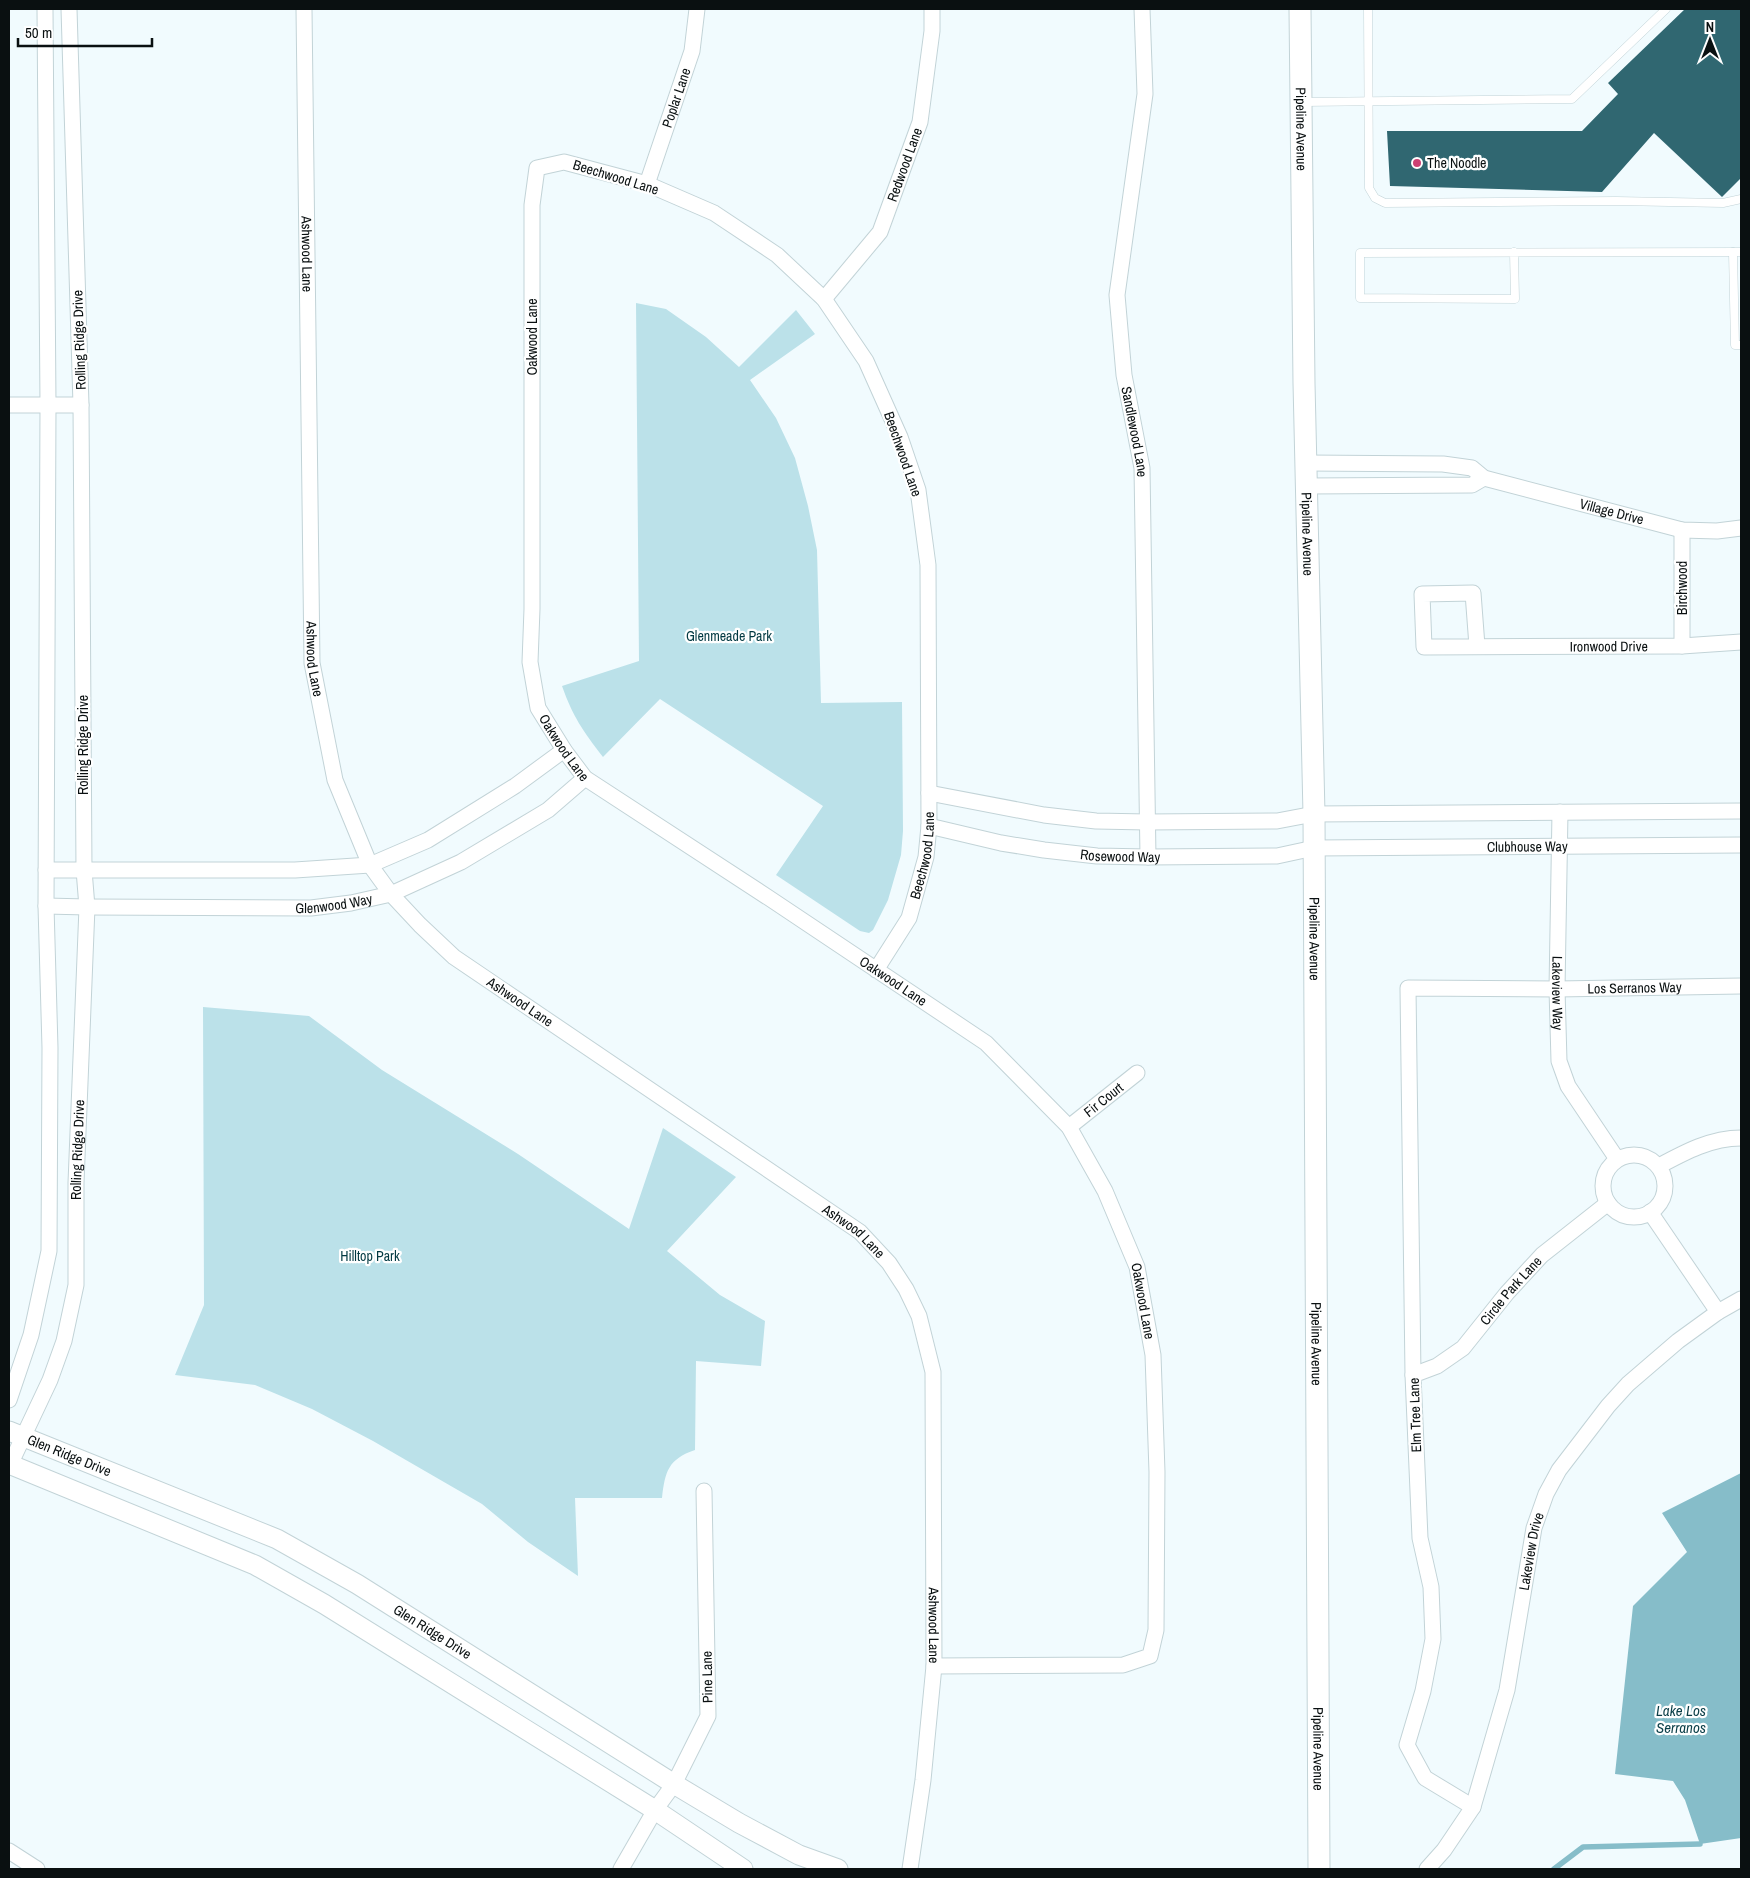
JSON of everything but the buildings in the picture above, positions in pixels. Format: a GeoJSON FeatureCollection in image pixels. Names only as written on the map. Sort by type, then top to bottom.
{"type":"FeatureCollection","features":[{"type":"Feature","properties":{"kind":"main road","name":"Pipeline Avenue"},"geometry":{"type":"LineString","coordinates":[[1300,9],[1306,463],[1314,814],[1319,1869]]}},
{"type":"Feature","properties":{"kind":"street","name":"Rolling Ridge Drive"},"geometry":{"type":"LineString","coordinates":[[9,1400],[30,1335],[49,1251],[50,1048],[46,906],[48,405],[45,9]]}},
{"type":"Feature","properties":{"kind":"street","name":"Rolling Ridge Drive"},"geometry":{"type":"LineString","coordinates":[[9,1465],[16,1433],[50,1380],[64,1341],[76,1285],[76,1183],[87,907],[84,870],[81,405],[69,9]]}},
{"type":"Feature","properties":{"kind":"street","name":"Ashwood Lane"},"geometry":{"type":"LineString","coordinates":[[304,9],[312,663],[336,780],[370,865],[391,894],[454,957],[860,1232],[889,1263],[906,1289],[919,1316],[933,1372],[934,1666],[923,1780],[910,1869]]}},
{"type":"Feature","properties":{"kind":"street","name":"Poplar Lane"},"geometry":{"type":"LineString","coordinates":[[647,184],[692,51],[697,9]]}},
{"type":"Feature","properties":{"kind":"street","name":"Redwood Lane"},"geometry":{"type":"LineString","coordinates":[[824,299],[880,232],[920,122],[932,30],[932,9]]}},
{"type":"Feature","properties":{"kind":"street","name":"Sandlewood Lane"},"geometry":{"type":"LineString","coordinates":[[1142,9],[1145,94],[1117,295],[1124,376],[1142,468],[1148,857]]}},
{"type":"Feature","properties":{"kind":"street","name":"Beechwood Lane"},"geometry":{"type":"LineString","coordinates":[[537,168],[564,162],[647,184],[714,213],[777,255],[824,299],[866,361],[900,437],[918,490],[928,565],[929,826],[926,857],[909,918],[876,970]]}},
{"type":"Feature","properties":{"kind":"street","name":"Oakwood Lane"},"geometry":{"type":"LineString","coordinates":[[537,168],[532,205],[532,609],[530,662],[538,708],[564,750],[586,778],[986,1042],[1069,1127],[1105,1191],[1137,1267],[1153,1355],[1157,1472],[1156,1630],[1150,1656],[1123,1665],[934,1666]]}},
{"type":"Feature","properties":{"kind":"street"},"geometry":{"type":"LineString","coordinates":[[9,405],[81,405]]}},
{"type":"Feature","properties":{"kind":"street","name":"Village Drive"},"geometry":{"type":"LineString","coordinates":[[1306,463],[1443,464],[1472,468],[1484,478],[1682,530],[1717,531],[1741,528]]}},
{"type":"Feature","properties":{"kind":"street"},"geometry":{"type":"LineString","coordinates":[[1380,463],[1381,485]]}},
{"type":"Feature","properties":{"kind":"street"},"geometry":{"type":"LineString","coordinates":[[1307,486],[1472,485],[1484,478]]}},
{"type":"Feature","properties":{"kind":"street","name":"Birchwood"},"geometry":{"type":"LineString","coordinates":[[1682,530],[1682,646]]}},
{"type":"Feature","properties":{"kind":"street","name":"Ironwood Drive"},"geometry":{"type":"LineString","coordinates":[[1477,646],[1473,593],[1422,594],[1424,647],[1682,646],[1741,642]]}},
{"type":"Feature","properties":{"kind":"street"},"geometry":{"type":"LineString","coordinates":[[46,870],[295,870],[370,865],[428,840],[515,786],[564,750]]}},
{"type":"Feature","properties":{"kind":"street","name":"Glenwood Way"},"geometry":{"type":"LineString","coordinates":[[46,906],[311,908],[351,903],[391,894],[462,862],[548,810],[586,778]]}},
{"type":"Feature","properties":{"kind":"street"},"geometry":{"type":"LineString","coordinates":[[929,793],[1044,815],[1096,821],[1277,821],[1314,814],[1741,811]]}},
{"type":"Feature","properties":{"kind":"street","name":"Lakeview Way"},"geometry":{"type":"LineString","coordinates":[[1560,812],[1556,989],[1559,1061],[1568,1086],[1618,1159]]}},
{"type":"Feature","properties":{"kind":"street","name":"Rosewood Way"},"geometry":{"type":"LineString","coordinates":[[929,826],[1044,850],[1097,856],[1277,856],[1314,848]]}},
{"type":"Feature","properties":{"kind":"street","name":"Clubhouse Way"},"geometry":{"type":"LineString","coordinates":[[1314,848],[1741,845]]}},
{"type":"Feature","properties":{"kind":"street","name":"Los Serranos Way"},"geometry":{"type":"LineString","coordinates":[[1408,988],[1556,989],[1741,986]]}},
{"type":"Feature","properties":{"kind":"street","name":"Elm Tree Lane"},"geometry":{"type":"LineString","coordinates":[[1408,988],[1414,1375],[1420,1538],[1431,1587],[1433,1639],[1423,1691],[1406,1745],[1425,1778],[1473,1807]]}},
{"type":"Feature","properties":{"kind":"street","name":"Fir Court"},"geometry":{"type":"LineString","coordinates":[[1069,1127],[1137,1073]]}},
{"type":"Feature","properties":{"kind":"street"},"geometry":{"type":"LineString","coordinates":[[1659,1166],[1702,1144],[1728,1138],[1741,1138]]}},
{"type":"Feature","properties":{"kind":"street"},"geometry":{"type":"LineString","coordinates":[[1635,1154],[1652,1160],[1659,1166],[1666,1182],[1665,1191],[1658,1207],[1643,1216],[1627,1216],[1613,1209],[1608,1203],[1603,1187],[1604,1179],[1606,1171],[1618,1159],[1635,1154]]}},
{"type":"Feature","properties":{"kind":"street","name":"Circle Park Lane"},"geometry":{"type":"LineString","coordinates":[[1414,1375],[1436,1366],[1463,1348],[1507,1293],[1542,1255],[1608,1203]]}},
{"type":"Feature","properties":{"kind":"street"},"geometry":{"type":"LineString","coordinates":[[1650,1212],[1718,1312]]}},
{"type":"Feature","properties":{"kind":"street","name":"Lakeview Drive"},"geometry":{"type":"LineString","coordinates":[[1427,1869],[1444,1850],[1473,1807],[1506,1690],[1534,1528],[1546,1494],[1559,1470],[1608,1406],[1628,1384],[1678,1341],[1718,1312],[1741,1299]]}},
{"type":"Feature","properties":{"kind":"street","name":"Glen Ridge Drive"},"geometry":{"type":"LineString","coordinates":[[16,1433],[277,1539],[357,1584],[739,1823],[799,1856],[838,1869]]}},
{"type":"Feature","properties":{"kind":"street"},"geometry":{"type":"LineString","coordinates":[[9,1465],[255,1566],[324,1604],[655,1810],[743,1869]]}},
{"type":"Feature","properties":{"kind":"street","name":"Pine Lane"},"geometry":{"type":"LineString","coordinates":[[621,1869],[655,1810],[674,1784],[708,1716],[704,1491]]}},
{"type":"Feature","properties":{"kind":"street"},"geometry":{"type":"LineString","coordinates":[[9,1851],[37,1869]]}},
{"type":"Feature","properties":{"kind":"lane"},"geometry":{"type":"LineString","coordinates":[[1368,9],[1369,188],[1375,198],[1385,203],[1606,201],[1723,203],[1741,199]]}},
{"type":"Feature","properties":{"kind":"lane"},"geometry":{"type":"LineString","coordinates":[[1301,102],[1572,99],[1666,9]]}},
{"type":"Feature","properties":{"kind":"lane"},"geometry":{"type":"LineString","coordinates":[[1514,252],[1515,299],[1360,298],[1360,253],[1514,252],[1737,252],[1735,345],[1741,345]]}},
{"type":"Feature","properties":{"kind":"green space","name":"Glenmeade Park"},"geometry":{"type":"Polygon","coordinates":[[[636,303],[666,309],[706,337],[739,367],[796,310],[815,334],[750,380],[776,418],[795,458],[808,506],[817,550],[821,703],[902,702],[903,831],[901,855],[888,900],[873,930],[869,933],[860,931],[776,875],[823,806],[660,699],[603,757],[579,723],[562,686],[639,661],[636,303]]]}},
{"type":"Feature","properties":{"kind":"green space","name":"Hilltop Park"},"geometry":{"type":"Polygon","coordinates":[[[203,1007],[309,1016],[382,1070],[518,1154],[629,1229],[663,1128],[736,1177],[667,1251],[720,1295],[765,1321],[761,1366],[696,1361],[695,1450],[673,1462],[667,1474],[662,1498],[575,1498],[578,1576],[528,1542],[482,1504],[373,1441],[312,1409],[255,1385],[175,1375],[204,1305],[203,1007]]]}},
{"type":"Feature","properties":{"kind":"water","name":"Lake Los Serranos"},"geometry":{"type":"Polygon","coordinates":[[[1741,1473],[1741,1838],[1700,1844],[1685,1800],[1673,1781],[1615,1774],[1633,1606],[1687,1552],[1662,1513],[1741,1473]]]}},
{"type":"Feature","properties":{"kind":"waterway"},"geometry":{"type":"LineString","coordinates":[[1554,1869],[1583,1847],[1700,1844]]}},
{"type":"Feature","properties":{"kind":"place","name":"The Noodle"},"geometry":{"type":"Point","coordinates":[1417,163]}}]}
